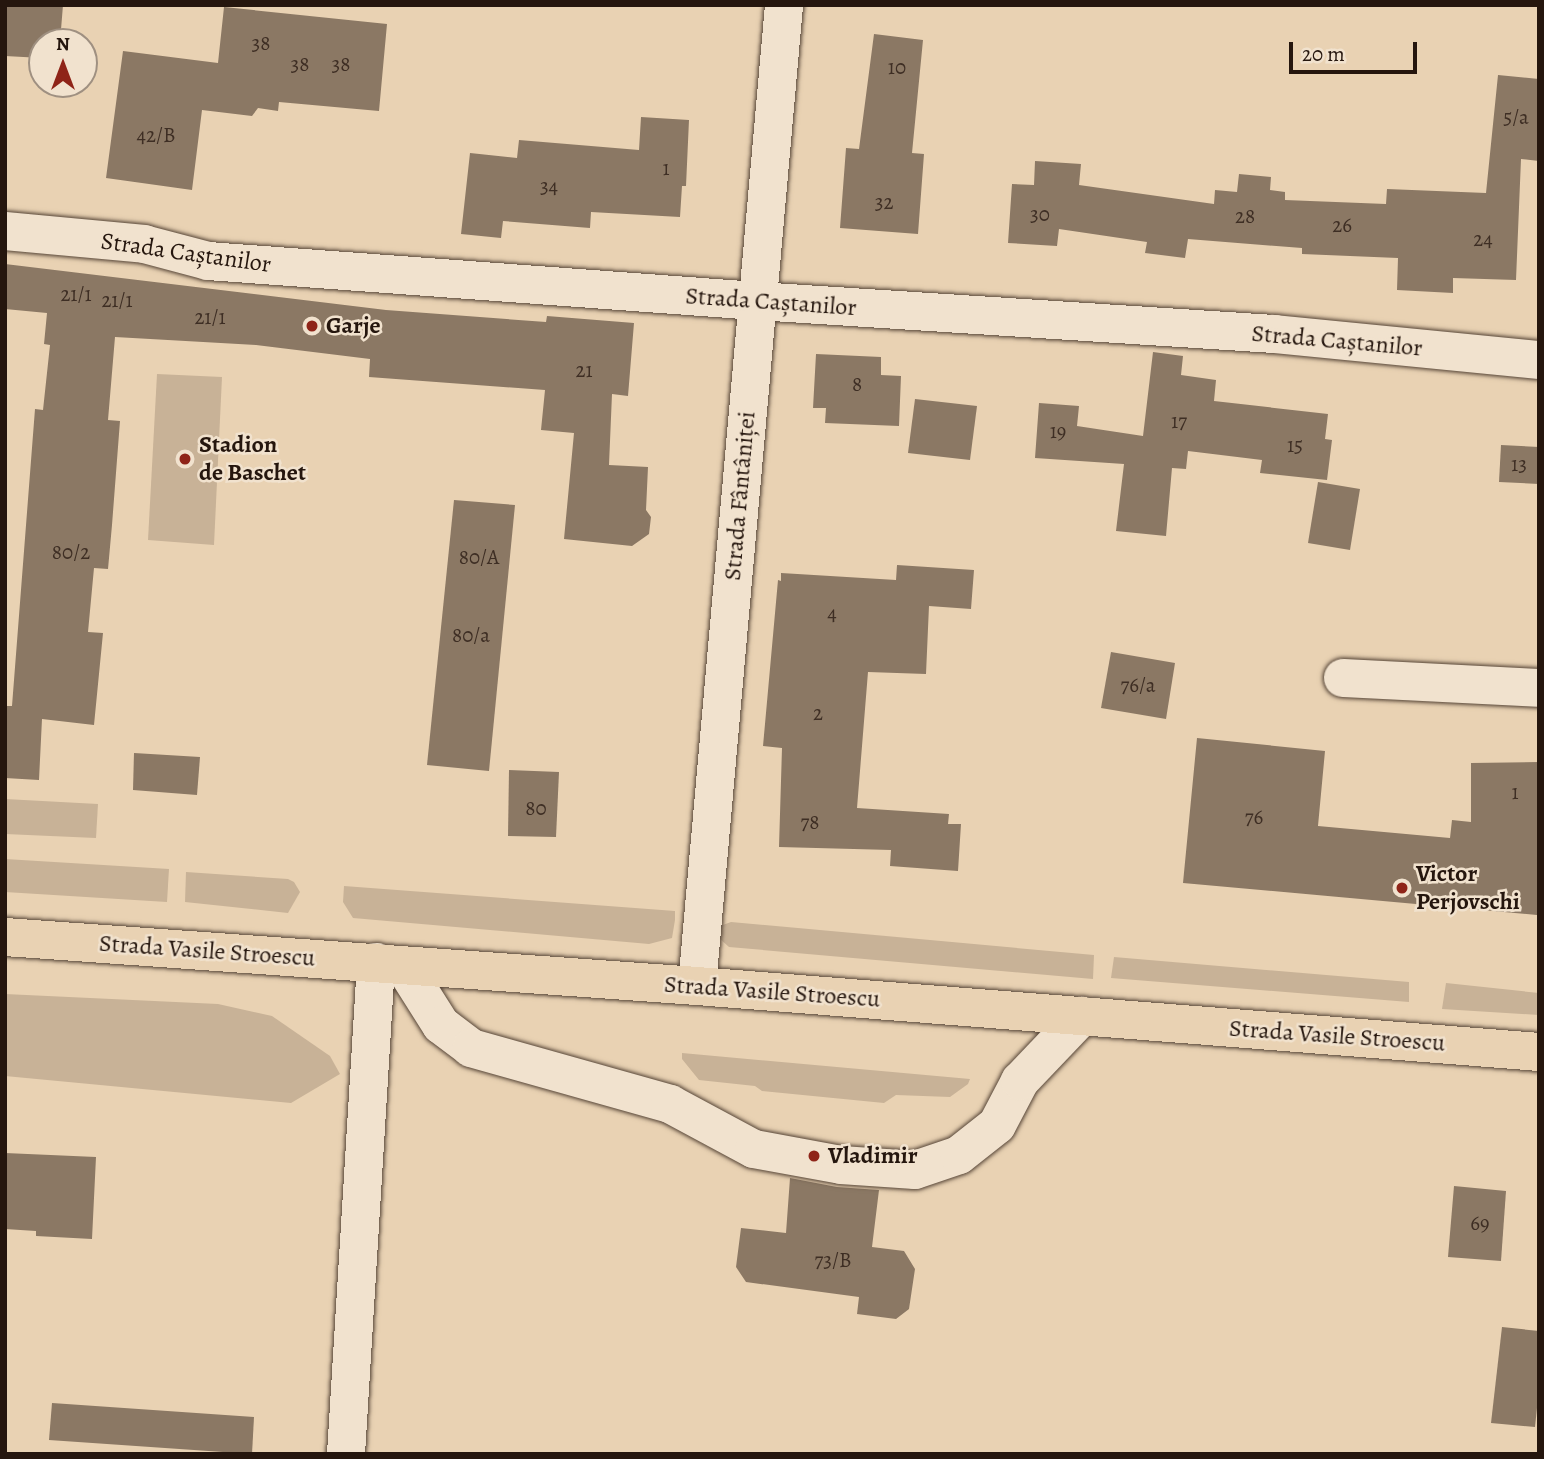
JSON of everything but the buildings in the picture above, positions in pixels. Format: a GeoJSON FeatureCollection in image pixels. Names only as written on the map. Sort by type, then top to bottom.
{"type":"FeatureCollection","features":[{"type":"Feature","properties":{"kind":"main road","name":"Strada Vasile Stroescu"},"geometry":{"type":"LineString","coordinates":[[5,937],[697,986],[1539,1052]]}},
{"type":"Feature","properties":{"kind":"street","name":"Strada Fântâniței"},"geometry":{"type":"LineString","coordinates":[[697,986],[784,5]]}},
{"type":"Feature","properties":{"kind":"street","name":"Strada Caștanilor"},"geometry":{"type":"LineString","coordinates":[[5,231],[144,244],[208,261],[757,301],[1274,334],[1539,360]]}},
{"type":"Feature","properties":{"kind":"street"},"geometry":{"type":"LineString","coordinates":[[1343,678],[1539,688]]}},
{"type":"Feature","properties":{"kind":"street"},"geometry":{"type":"LineString","coordinates":[[389,964],[441,1025],[471,1048],[670,1104],[754,1149],[841,1165],[915,1170],[959,1155],[997,1125],[1020,1081],[1082,1016]]}},
{"type":"Feature","properties":{"kind":"street"},"geometry":{"type":"LineString","coordinates":[[346,1454],[389,964]]}},
{"type":"Feature","properties":{"kind":"shaded area","name":"Stadion de Baschet"},"geometry":{"type":"Polygon","coordinates":[[[157,374],[222,377],[214,545],[148,540],[157,374]]]}},
{"type":"Feature","properties":{"kind":"shaded area"},"geometry":{"type":"Polygon","coordinates":[[[5,799],[98,804],[96,838],[5,834],[5,799]]]}},
{"type":"Feature","properties":{"kind":"shaded area"},"geometry":{"type":"Polygon","coordinates":[[[5,859],[169,869],[167,902],[5,892],[5,859]]]}},
{"type":"Feature","properties":{"kind":"shaded area"},"geometry":{"type":"Polygon","coordinates":[[[186,872],[288,879],[294,882],[300,892],[288,913],[185,902],[186,872]]]}},
{"type":"Feature","properties":{"kind":"shaded area"},"geometry":{"type":"Polygon","coordinates":[[[344,886],[675,911],[675,920],[672,938],[649,944],[353,918],[343,902],[344,886]]]}},
{"type":"Feature","properties":{"kind":"shaded area"},"geometry":{"type":"Polygon","coordinates":[[[731,922],[1094,955],[1093,979],[729,947],[720,939],[720,926],[731,922]]]}},
{"type":"Feature","properties":{"kind":"shaded area"},"geometry":{"type":"Polygon","coordinates":[[[1114,957],[1409,982],[1409,1002],[1111,978],[1114,957]]]}},
{"type":"Feature","properties":{"kind":"shaded area"},"geometry":{"type":"Polygon","coordinates":[[[1446,983],[1539,993],[1539,1015],[1442,1009],[1446,983]]]}},
{"type":"Feature","properties":{"kind":"shaded area"},"geometry":{"type":"Polygon","coordinates":[[[5,994],[218,1004],[272,1016],[330,1056],[340,1074],[291,1103],[5,1076],[5,994]]]}},
{"type":"Feature","properties":{"kind":"shaded area"},"geometry":{"type":"Polygon","coordinates":[[[682,1053],[970,1079],[968,1084],[950,1097],[896,1095],[884,1103],[762,1091],[755,1086],[699,1080],[682,1059],[682,1053]]]}},
{"type":"Feature","properties":{"kind":"place","name":"Garje"},"geometry":{"type":"Point","coordinates":[312,326]}},
{"type":"Feature","properties":{"kind":"place","name":"Stadion de Baschet"},"geometry":{"type":"Point","coordinates":[185,459]}},
{"type":"Feature","properties":{"kind":"place","name":"Victor Perjovschi"},"geometry":{"type":"Point","coordinates":[1402,888]}},
{"type":"Feature","properties":{"kind":"place","name":"Vladimir"},"geometry":{"type":"Point","coordinates":[814,1156]}}]}
